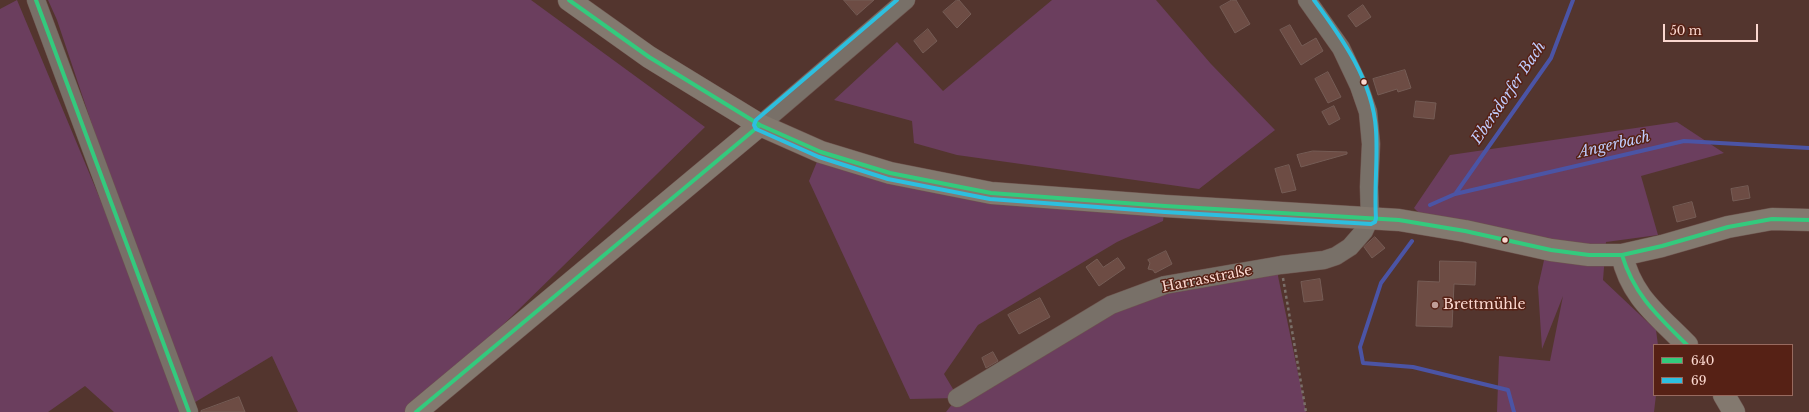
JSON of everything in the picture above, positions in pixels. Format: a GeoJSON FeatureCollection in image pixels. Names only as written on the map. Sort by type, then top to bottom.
{"type":"FeatureCollection","features":[{"type":"Feature","properties":{"kind":"main road"},"geometry":{"type":"LineString","coordinates":[[570,0],[649,57],[760,125],[821,152],[882,171],[991,193],[1165,206],[1399,220],[1589,255],[1622,255],[1728,227],[1772,219],[1809,220]]}},
{"type":"Feature","properties":{"kind":"main road"},"geometry":{"type":"LineString","coordinates":[[416,412],[760,125]]}},
{"type":"Feature","properties":{"kind":"main road"},"geometry":{"type":"LineString","coordinates":[[1622,255],[1632,285],[1654,313],[1686,344]]}},
{"type":"Feature","properties":{"kind":"main road"},"geometry":{"type":"LineString","coordinates":[[1725,396],[1734,412]]}},
{"type":"Feature","properties":{"kind":"street"},"geometry":{"type":"LineString","coordinates":[[36,0],[189,412]]}},
{"type":"Feature","properties":{"kind":"street"},"geometry":{"type":"LineString","coordinates":[[760,125],[906,0]]}},
{"type":"Feature","properties":{"kind":"street"},"geometry":{"type":"LineString","coordinates":[[1307,0],[1341,48],[1359,86],[1368,112],[1371,144],[1368,187],[1370,218]]}},
{"type":"Feature","properties":{"kind":"street","name":"Harrasstraße"},"geometry":{"type":"LineString","coordinates":[[957,398],[1111,306],[1165,285],[1281,265],[1324,260],[1336,256],[1350,247],[1364,231],[1370,218]]}},
{"type":"Feature","properties":{"kind":"path"},"geometry":{"type":"LineString","coordinates":[[1281,265],[1306,412]]}},
{"type":"Feature","properties":{"kind":"shaded area"},"geometry":{"type":"Polygon","coordinates":[[[17,0],[184,400],[57,20],[48,0],[531,0],[705,127],[414,412],[298,412],[272,356],[187,407],[189,412],[114,412],[85,386],[48,412],[0,412],[0,9],[17,0]]]}},
{"type":"Feature","properties":{"kind":"shaded area"},"geometry":{"type":"Polygon","coordinates":[[[1052,0],[1156,0],[1211,64],[1275,130],[1199,189],[957,155],[914,143],[912,121],[834,100],[897,42],[943,91],[1052,0]]]}},
{"type":"Feature","properties":{"kind":"shaded area"},"geometry":{"type":"Polygon","coordinates":[[[1677,122],[1724,153],[1641,176],[1658,235],[1606,242],[1603,280],[1656,330],[1658,344],[1653,344],[1653,396],[1656,396],[1654,412],[1497,412],[1499,356],[1550,361],[1563,296],[1542,349],[1538,287],[1549,238],[1425,219],[1414,208],[1450,155],[1677,122]]]}},
{"type":"Feature","properties":{"kind":"shaded area"},"geometry":{"type":"Polygon","coordinates":[[[821,152],[890,173],[1165,206],[1163,221],[1117,242],[978,325],[944,374],[956,394],[1111,305],[1281,265],[1278,276],[1306,412],[946,412],[957,398],[910,399],[809,181],[821,152]]]}},
{"type":"Feature","properties":{"kind":"building"},"geometry":{"type":"Polygon","coordinates":[[[844,0],[874,0],[857,15],[844,0]]]}},
{"type":"Feature","properties":{"kind":"building"},"geometry":{"type":"Polygon","coordinates":[[[959,0],[971,14],[957,28],[943,12],[959,0]]]}},
{"type":"Feature","properties":{"kind":"building"},"geometry":{"type":"Polygon","coordinates":[[[1232,0],[1236,0],[1250,24],[1235,33],[1220,7],[1232,0]]]}},
{"type":"Feature","properties":{"kind":"building"},"geometry":{"type":"Polygon","coordinates":[[[1363,5],[1371,17],[1356,27],[1348,16],[1363,5]]]}},
{"type":"Feature","properties":{"kind":"building"},"geometry":{"type":"Polygon","coordinates":[[[1290,25],[1302,46],[1316,38],[1323,51],[1301,65],[1280,30],[1290,25]]]}},
{"type":"Feature","properties":{"kind":"building"},"geometry":{"type":"Polygon","coordinates":[[[928,29],[937,41],[923,53],[914,41],[928,29]]]}},
{"type":"Feature","properties":{"kind":"building"},"geometry":{"type":"Polygon","coordinates":[[[1405,70],[1411,88],[1398,92],[1397,89],[1378,95],[1373,79],[1405,70]]]}},
{"type":"Feature","properties":{"kind":"building"},"geometry":{"type":"Polygon","coordinates":[[[1328,72],[1341,97],[1328,103],[1315,79],[1328,72]]]}},
{"type":"Feature","properties":{"kind":"building"},"geometry":{"type":"Polygon","coordinates":[[[1416,101],[1436,103],[1434,119],[1414,117],[1416,101]]]}},
{"type":"Feature","properties":{"kind":"building"},"geometry":{"type":"Polygon","coordinates":[[[1334,106],[1340,119],[1329,125],[1322,112],[1334,106]]]}},
{"type":"Feature","properties":{"kind":"building"},"geometry":{"type":"Polygon","coordinates":[[[1313,151],[1347,152],[1347,154],[1301,167],[1297,155],[1313,151]]]}},
{"type":"Feature","properties":{"kind":"building"},"geometry":{"type":"Polygon","coordinates":[[[1289,165],[1296,190],[1282,193],[1275,169],[1289,165]]]}},
{"type":"Feature","properties":{"kind":"building"},"geometry":{"type":"Polygon","coordinates":[[[1748,186],[1750,198],[1733,201],[1731,189],[1748,186]]]}},
{"type":"Feature","properties":{"kind":"building"},"geometry":{"type":"Polygon","coordinates":[[[1692,202],[1696,217],[1677,222],[1673,207],[1692,202]]]}},
{"type":"Feature","properties":{"kind":"building"},"geometry":{"type":"Polygon","coordinates":[[[1375,237],[1385,248],[1372,258],[1364,247],[1375,237]]]}},
{"type":"Feature","properties":{"kind":"building"},"geometry":{"type":"Polygon","coordinates":[[[1166,251],[1172,264],[1155,273],[1153,270],[1148,269],[1150,263],[1148,260],[1166,251]]]}},
{"type":"Feature","properties":{"kind":"building"},"geometry":{"type":"Polygon","coordinates":[[[1118,258],[1125,268],[1099,286],[1086,267],[1097,259],[1103,267],[1118,258]]]}},
{"type":"Feature","properties":{"kind":"building","name":"Brettmühle"},"geometry":{"type":"Polygon","coordinates":[[[1440,261],[1476,262],[1475,285],[1454,284],[1452,327],[1416,326],[1418,281],[1439,282],[1440,261]]]}},
{"type":"Feature","properties":{"kind":"building"},"geometry":{"type":"Polygon","coordinates":[[[1320,279],[1323,300],[1304,302],[1301,282],[1320,279]]]}},
{"type":"Feature","properties":{"kind":"building"},"geometry":{"type":"Polygon","coordinates":[[[1040,298],[1050,317],[1019,334],[1008,315],[1040,298]]]}},
{"type":"Feature","properties":{"kind":"building"},"geometry":{"type":"Polygon","coordinates":[[[993,352],[998,361],[986,368],[982,358],[993,352]]]}},
{"type":"Feature","properties":{"kind":"building"},"geometry":{"type":"Polygon","coordinates":[[[239,397],[245,412],[201,412],[201,411],[239,397]]]}},
{"type":"Feature","properties":{"kind":"waterway","name":"Ebersdorfer Bach"},"geometry":{"type":"LineString","coordinates":[[1456,193],[1551,58],[1573,0]]}},
{"type":"Feature","properties":{"kind":"waterway","name":"Angerbach"},"geometry":{"type":"LineString","coordinates":[[1430,205],[1455,194],[1684,141],[1809,148]]}},
{"type":"Feature","properties":{"kind":"waterway","name":"Angerbach"},"geometry":{"type":"LineString","coordinates":[[1412,241],[1381,283],[1360,347],[1363,363],[1413,367],[1508,390],[1514,412]]}},
{"type":"Feature","properties":{"kind":"transit line","name":"640"},"geometry":{"type":"LineString","coordinates":[[36,0],[189,412]]}},
{"type":"Feature","properties":{"kind":"transit line","name":"640"},"geometry":{"type":"LineString","coordinates":[[569,0],[649,57],[760,125],[821,152],[890,173],[991,193],[1165,206],[1399,220],[1465,231],[1551,250],[1589,255],[1622,255],[1662,246],[1728,227],[1772,219],[1809,220]]}},
{"type":"Feature","properties":{"kind":"transit line","name":"69"},"geometry":{"type":"LineString","coordinates":[[897,0],[756,120],[754,125],[756,129],[819,157],[888,179],[990,199],[1165,212],[1371,224],[1375,222],[1376,218],[1376,130],[1374,112],[1369,94],[1354,61],[1335,29],[1314,0]]}},
{"type":"Feature","properties":{"kind":"transit line","name":"640"},"geometry":{"type":"LineString","coordinates":[[416,412],[760,125]]}},
{"type":"Feature","properties":{"kind":"transit line","name":"640"},"geometry":{"type":"LineString","coordinates":[[1622,255],[1633,282],[1640,293],[1657,314],[1686,344]]}},
{"type":"Feature","properties":{"kind":"place","name":"Brettmühle"},"geometry":{"type":"Point","coordinates":[1435,305]}}]}
